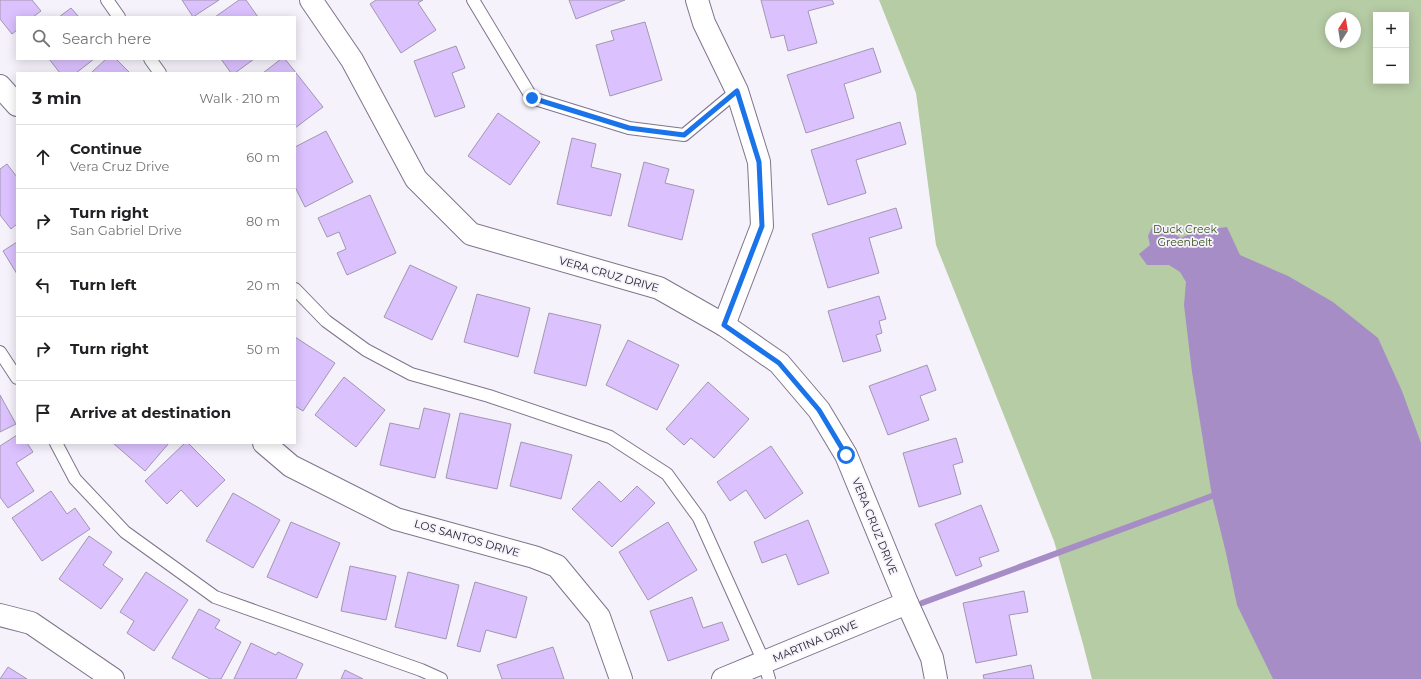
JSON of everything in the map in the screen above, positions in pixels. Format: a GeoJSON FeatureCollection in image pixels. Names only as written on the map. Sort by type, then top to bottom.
{"type":"FeatureCollection","features":[{"type":"Feature","properties":{"kind":"street","name":"VERA CRUZ DRIVE"},"geometry":{"type":"LineString","coordinates":[[311,0],[352,60],[416,179],[471,234],[659,288],[724,325],[779,363],[819,410],[846,455],[907,603],[932,658],[936,679]]}},
{"type":"Feature","properties":{"kind":"street"},"geometry":{"type":"LineString","coordinates":[[697,0],[704,23],[737,91],[759,162],[762,226],[724,325]]}},
{"type":"Feature","properties":{"kind":"street"},"geometry":{"type":"LineString","coordinates":[[0,86],[16,104]]}},
{"type":"Feature","properties":{"kind":"street","name":"LOS SANTOS DRIVE"},"geometry":{"type":"LineString","coordinates":[[265,444],[291,466],[396,519],[534,557],[557,566],[599,617],[621,679]]}},
{"type":"Feature","properties":{"kind":"street","name":"MARTINA DRIVE"},"geometry":{"type":"LineString","coordinates":[[723,679],[766,671],[907,603]]}},
{"type":"Feature","properties":{"kind":"street"},"geometry":{"type":"LineString","coordinates":[[0,615],[31,623],[113,679]]}},
{"type":"Feature","properties":{"kind":"lane"},"geometry":{"type":"LineString","coordinates":[[107,0],[118,16]]}},
{"type":"Feature","properties":{"kind":"lane"},"geometry":{"type":"LineString","coordinates":[[473,0],[532,98],[629,128],[684,135],[737,91]]}},
{"type":"Feature","properties":{"kind":"lane"},"geometry":{"type":"LineString","coordinates":[[151,60],[159,72]]}},
{"type":"Feature","properties":{"kind":"lane"},"geometry":{"type":"LineString","coordinates":[[296,290],[326,321],[354,342],[411,374],[489,396],[610,437],[667,474],[699,518],[766,671]]}},
{"type":"Feature","properties":{"kind":"lane"},"geometry":{"type":"LineString","coordinates":[[0,352],[16,376]]}},
{"type":"Feature","properties":{"kind":"lane"},"geometry":{"type":"LineString","coordinates":[[57,444],[76,479],[125,532],[215,598],[421,670],[441,679]]}},
{"type":"Feature","properties":{"kind":"green space","name":"Duck Creek Greenbelt"},"geometry":{"type":"Polygon","coordinates":[[[879,0],[1421,0],[1421,679],[1092,679],[1054,541],[936,245],[916,93],[879,0]]]}},
{"type":"Feature","properties":{"kind":"shaded area"},"geometry":{"type":"Polygon","coordinates":[[[1152,227],[1166,229],[1181,238],[1196,231],[1227,227],[1240,255],[1288,276],[1333,302],[1378,338],[1402,391],[1421,443],[1421,679],[1273,679],[1237,605],[1212,496],[1192,372],[1184,305],[1186,282],[1180,272],[1169,265],[1147,265],[1139,254],[1150,245],[1148,236],[1152,227]]]}},
{"type":"Feature","properties":{"kind":"building"},"geometry":{"type":"Polygon","coordinates":[[[0,0],[32,0],[41,11],[34,16],[16,16],[16,31],[12,34],[0,19],[0,0]]]}},
{"type":"Feature","properties":{"kind":"building"},"geometry":{"type":"Polygon","coordinates":[[[182,0],[219,0],[195,16],[192,16],[182,0]]]}},
{"type":"Feature","properties":{"kind":"building"},"geometry":{"type":"Polygon","coordinates":[[[239,0],[246,0],[257,16],[216,16],[239,0]]]}},
{"type":"Feature","properties":{"kind":"building"},"geometry":{"type":"Polygon","coordinates":[[[376,0],[423,0],[418,3],[436,30],[401,53],[370,4],[376,0]]]}},
{"type":"Feature","properties":{"kind":"building"},"geometry":{"type":"Polygon","coordinates":[[[569,0],[625,0],[576,19],[569,0]]]}},
{"type":"Feature","properties":{"kind":"building"},"geometry":{"type":"Polygon","coordinates":[[[761,0],[832,0],[834,4],[808,11],[817,43],[788,51],[784,35],[771,38],[761,0]]]}},
{"type":"Feature","properties":{"kind":"building"},"geometry":{"type":"Polygon","coordinates":[[[71,8],[78,16],[60,16],[71,8]]]}},
{"type":"Feature","properties":{"kind":"building"},"geometry":{"type":"Polygon","coordinates":[[[645,22],[662,80],[610,96],[596,45],[614,40],[611,31],[645,22]]]}},
{"type":"Feature","properties":{"kind":"building"},"geometry":{"type":"Polygon","coordinates":[[[456,46],[465,68],[452,73],[465,107],[435,117],[414,61],[456,46]]]}},
{"type":"Feature","properties":{"kind":"building"},"geometry":{"type":"Polygon","coordinates":[[[873,48],[881,72],[844,84],[854,118],[806,133],[787,75],[873,48]]]}},
{"type":"Feature","properties":{"kind":"building"},"geometry":{"type":"Polygon","coordinates":[[[50,60],[93,60],[77,72],[59,72],[50,60]]]}},
{"type":"Feature","properties":{"kind":"building"},"geometry":{"type":"Polygon","coordinates":[[[105,60],[117,60],[129,72],[92,72],[105,60]]]}},
{"type":"Feature","properties":{"kind":"building"},"geometry":{"type":"Polygon","coordinates":[[[222,60],[253,60],[236,72],[230,72],[222,60]]]}},
{"type":"Feature","properties":{"kind":"building"},"geometry":{"type":"Polygon","coordinates":[[[280,60],[286,60],[295,72],[264,72],[280,60]]]}},
{"type":"Feature","properties":{"kind":"building"},"geometry":{"type":"Polygon","coordinates":[[[296,73],[323,107],[296,127],[296,73]]]}},
{"type":"Feature","properties":{"kind":"building"},"geometry":{"type":"Polygon","coordinates":[[[498,113],[540,142],[510,185],[468,156],[498,113]]]}},
{"type":"Feature","properties":{"kind":"building"},"geometry":{"type":"Polygon","coordinates":[[[900,122],[906,144],[856,160],[866,193],[828,205],[811,150],[900,122]]]}},
{"type":"Feature","properties":{"kind":"building"},"geometry":{"type":"Polygon","coordinates":[[[326,131],[353,182],[305,207],[296,189],[296,146],[326,131]]]}},
{"type":"Feature","properties":{"kind":"building"},"geometry":{"type":"Polygon","coordinates":[[[572,138],[596,144],[591,167],[621,174],[611,216],[557,204],[572,138]]]}},
{"type":"Feature","properties":{"kind":"building"},"geometry":{"type":"Polygon","coordinates":[[[644,162],[669,169],[665,183],[694,190],[682,240],[628,226],[644,162]]]}},
{"type":"Feature","properties":{"kind":"building"},"geometry":{"type":"Polygon","coordinates":[[[7,164],[16,176],[16,225],[11,229],[0,215],[0,169],[7,164]]]}},
{"type":"Feature","properties":{"kind":"building"},"geometry":{"type":"Polygon","coordinates":[[[370,195],[396,253],[347,275],[337,253],[346,249],[339,232],[327,237],[318,218],[370,195]]]}},
{"type":"Feature","properties":{"kind":"building"},"geometry":{"type":"Polygon","coordinates":[[[896,208],[902,228],[869,238],[879,273],[828,288],[812,234],[896,208]]]}},
{"type":"Feature","properties":{"kind":"building"},"geometry":{"type":"Polygon","coordinates":[[[16,243],[16,272],[3,251],[16,243]]]}},
{"type":"Feature","properties":{"kind":"building"},"geometry":{"type":"Polygon","coordinates":[[[410,265],[457,287],[432,340],[384,317],[410,265]]]}},
{"type":"Feature","properties":{"kind":"building"},"geometry":{"type":"Polygon","coordinates":[[[477,294],[530,308],[518,357],[464,342],[477,294]]]}},
{"type":"Feature","properties":{"kind":"building"},"geometry":{"type":"Polygon","coordinates":[[[879,296],[886,319],[879,321],[882,333],[876,335],[881,351],[843,362],[828,311],[879,296]]]}},
{"type":"Feature","properties":{"kind":"building"},"geometry":{"type":"Polygon","coordinates":[[[549,313],[601,325],[586,386],[534,373],[549,313]]]}},
{"type":"Feature","properties":{"kind":"building"},"geometry":{"type":"Polygon","coordinates":[[[296,338],[335,363],[303,411],[296,407],[296,338]]]}},
{"type":"Feature","properties":{"kind":"building"},"geometry":{"type":"Polygon","coordinates":[[[628,340],[679,365],[657,410],[606,385],[628,340]]]}},
{"type":"Feature","properties":{"kind":"building"},"geometry":{"type":"Polygon","coordinates":[[[927,365],[936,390],[920,396],[929,420],[888,435],[869,386],[927,365]]]}},
{"type":"Feature","properties":{"kind":"building"},"geometry":{"type":"Polygon","coordinates":[[[344,377],[385,410],[356,447],[315,415],[344,377]]]}},
{"type":"Feature","properties":{"kind":"building"},"geometry":{"type":"Polygon","coordinates":[[[708,382],[749,419],[714,458],[691,438],[684,445],[666,429],[708,382]]]}},
{"type":"Feature","properties":{"kind":"building"},"geometry":{"type":"Polygon","coordinates":[[[0,395],[16,424],[0,432],[0,395]]]}},
{"type":"Feature","properties":{"kind":"building"},"geometry":{"type":"Polygon","coordinates":[[[424,408],[450,414],[435,478],[380,465],[390,423],[419,429],[424,408]]]}},
{"type":"Feature","properties":{"kind":"building"},"geometry":{"type":"Polygon","coordinates":[[[460,413],[511,424],[497,489],[446,478],[460,413]]]}},
{"type":"Feature","properties":{"kind":"building"},"geometry":{"type":"Polygon","coordinates":[[[16,436],[16,444],[28,444],[33,452],[16,463],[34,491],[8,508],[0,497],[0,446],[16,436]]]}},
{"type":"Feature","properties":{"kind":"building"},"geometry":{"type":"Polygon","coordinates":[[[956,438],[963,462],[953,465],[961,494],[919,507],[903,453],[956,438]]]}},
{"type":"Feature","properties":{"kind":"building"},"geometry":{"type":"Polygon","coordinates":[[[521,442],[572,455],[561,499],[510,486],[521,442]]]}},
{"type":"Feature","properties":{"kind":"building"},"geometry":{"type":"Polygon","coordinates":[[[114,444],[168,444],[145,471],[114,444]]]}},
{"type":"Feature","properties":{"kind":"building"},"geometry":{"type":"Polygon","coordinates":[[[184,444],[189,444],[225,480],[197,507],[181,490],[167,504],[145,481],[184,444]]]}},
{"type":"Feature","properties":{"kind":"building"},"geometry":{"type":"Polygon","coordinates":[[[771,446],[803,493],[765,519],[746,490],[730,501],[717,482],[771,446]]]}},
{"type":"Feature","properties":{"kind":"building"},"geometry":{"type":"Polygon","coordinates":[[[599,481],[621,502],[637,486],[655,503],[612,547],[572,509],[599,481]]]}},
{"type":"Feature","properties":{"kind":"building"},"geometry":{"type":"Polygon","coordinates":[[[51,491],[67,514],[75,508],[90,529],[42,561],[12,518],[51,491]]]}},
{"type":"Feature","properties":{"kind":"building"},"geometry":{"type":"Polygon","coordinates":[[[233,493],[280,520],[253,568],[206,541],[233,493]]]}},
{"type":"Feature","properties":{"kind":"building"},"geometry":{"type":"Polygon","coordinates":[[[981,505],[999,551],[979,558],[982,566],[956,576],[935,524],[981,505]]]}},
{"type":"Feature","properties":{"kind":"building"},"geometry":{"type":"Polygon","coordinates":[[[808,520],[829,573],[798,585],[786,554],[762,563],[754,542],[808,520]]]}},
{"type":"Feature","properties":{"kind":"building"},"geometry":{"type":"Polygon","coordinates":[[[291,522],[340,543],[317,598],[267,577],[291,522]]]}},
{"type":"Feature","properties":{"kind":"building"},"geometry":{"type":"Polygon","coordinates":[[[668,522],[697,570],[648,600],[619,552],[668,522]]]}},
{"type":"Feature","properties":{"kind":"building"},"geometry":{"type":"Polygon","coordinates":[[[89,536],[112,552],[103,565],[123,579],[101,609],[59,579],[89,536]]]}},
{"type":"Feature","properties":{"kind":"building"},"geometry":{"type":"Polygon","coordinates":[[[350,566],[396,576],[386,620],[341,611],[350,566]]]}},
{"type":"Feature","properties":{"kind":"building"},"geometry":{"type":"Polygon","coordinates":[[[146,572],[188,600],[154,651],[127,633],[134,621],[120,612],[146,572]]]}},
{"type":"Feature","properties":{"kind":"building"},"geometry":{"type":"Polygon","coordinates":[[[408,572],[459,585],[446,639],[395,627],[408,572]]]}},
{"type":"Feature","properties":{"kind":"building"},"geometry":{"type":"Polygon","coordinates":[[[475,582],[527,597],[516,638],[486,630],[480,652],[457,646],[475,582]]]}},
{"type":"Feature","properties":{"kind":"building"},"geometry":{"type":"Polygon","coordinates":[[[1024,591],[1028,612],[1009,615],[1017,655],[976,663],[963,603],[1024,591]]]}},
{"type":"Feature","properties":{"kind":"building"},"geometry":{"type":"Polygon","coordinates":[[[692,597],[703,628],[722,622],[729,640],[668,661],[650,611],[692,597]]]}},
{"type":"Feature","properties":{"kind":"building"},"geometry":{"type":"Polygon","coordinates":[[[199,609],[220,620],[215,628],[241,642],[221,679],[210,679],[172,658],[199,609]]]}},
{"type":"Feature","properties":{"kind":"building"},"geometry":{"type":"Polygon","coordinates":[[[251,643],[276,655],[278,652],[303,664],[296,679],[234,679],[251,643]]]}},
{"type":"Feature","properties":{"kind":"building"},"geometry":{"type":"Polygon","coordinates":[[[553,647],[564,679],[502,679],[497,665],[553,647]]]}},
{"type":"Feature","properties":{"kind":"building"},"geometry":{"type":"Polygon","coordinates":[[[1031,665],[1034,679],[984,679],[983,675],[1031,665]]]}},
{"type":"Feature","properties":{"kind":"building"},"geometry":{"type":"Polygon","coordinates":[[[8,667],[27,679],[0,679],[8,667]]]}},
{"type":"Feature","properties":{"kind":"building"},"geometry":{"type":"Polygon","coordinates":[[[345,670],[363,679],[341,679],[345,670]]]}},
{"type":"Feature","properties":{"kind":"waterway"},"geometry":{"type":"LineString","coordinates":[[922,603],[1212,496]]}},
{"type":"Feature","properties":{"kind":"route"},"geometry":{"type":"LineString","coordinates":[[532,98],[629,128],[684,135],[737,91],[759,162],[762,226],[724,325],[779,363],[819,410],[846,455]]}}]}
